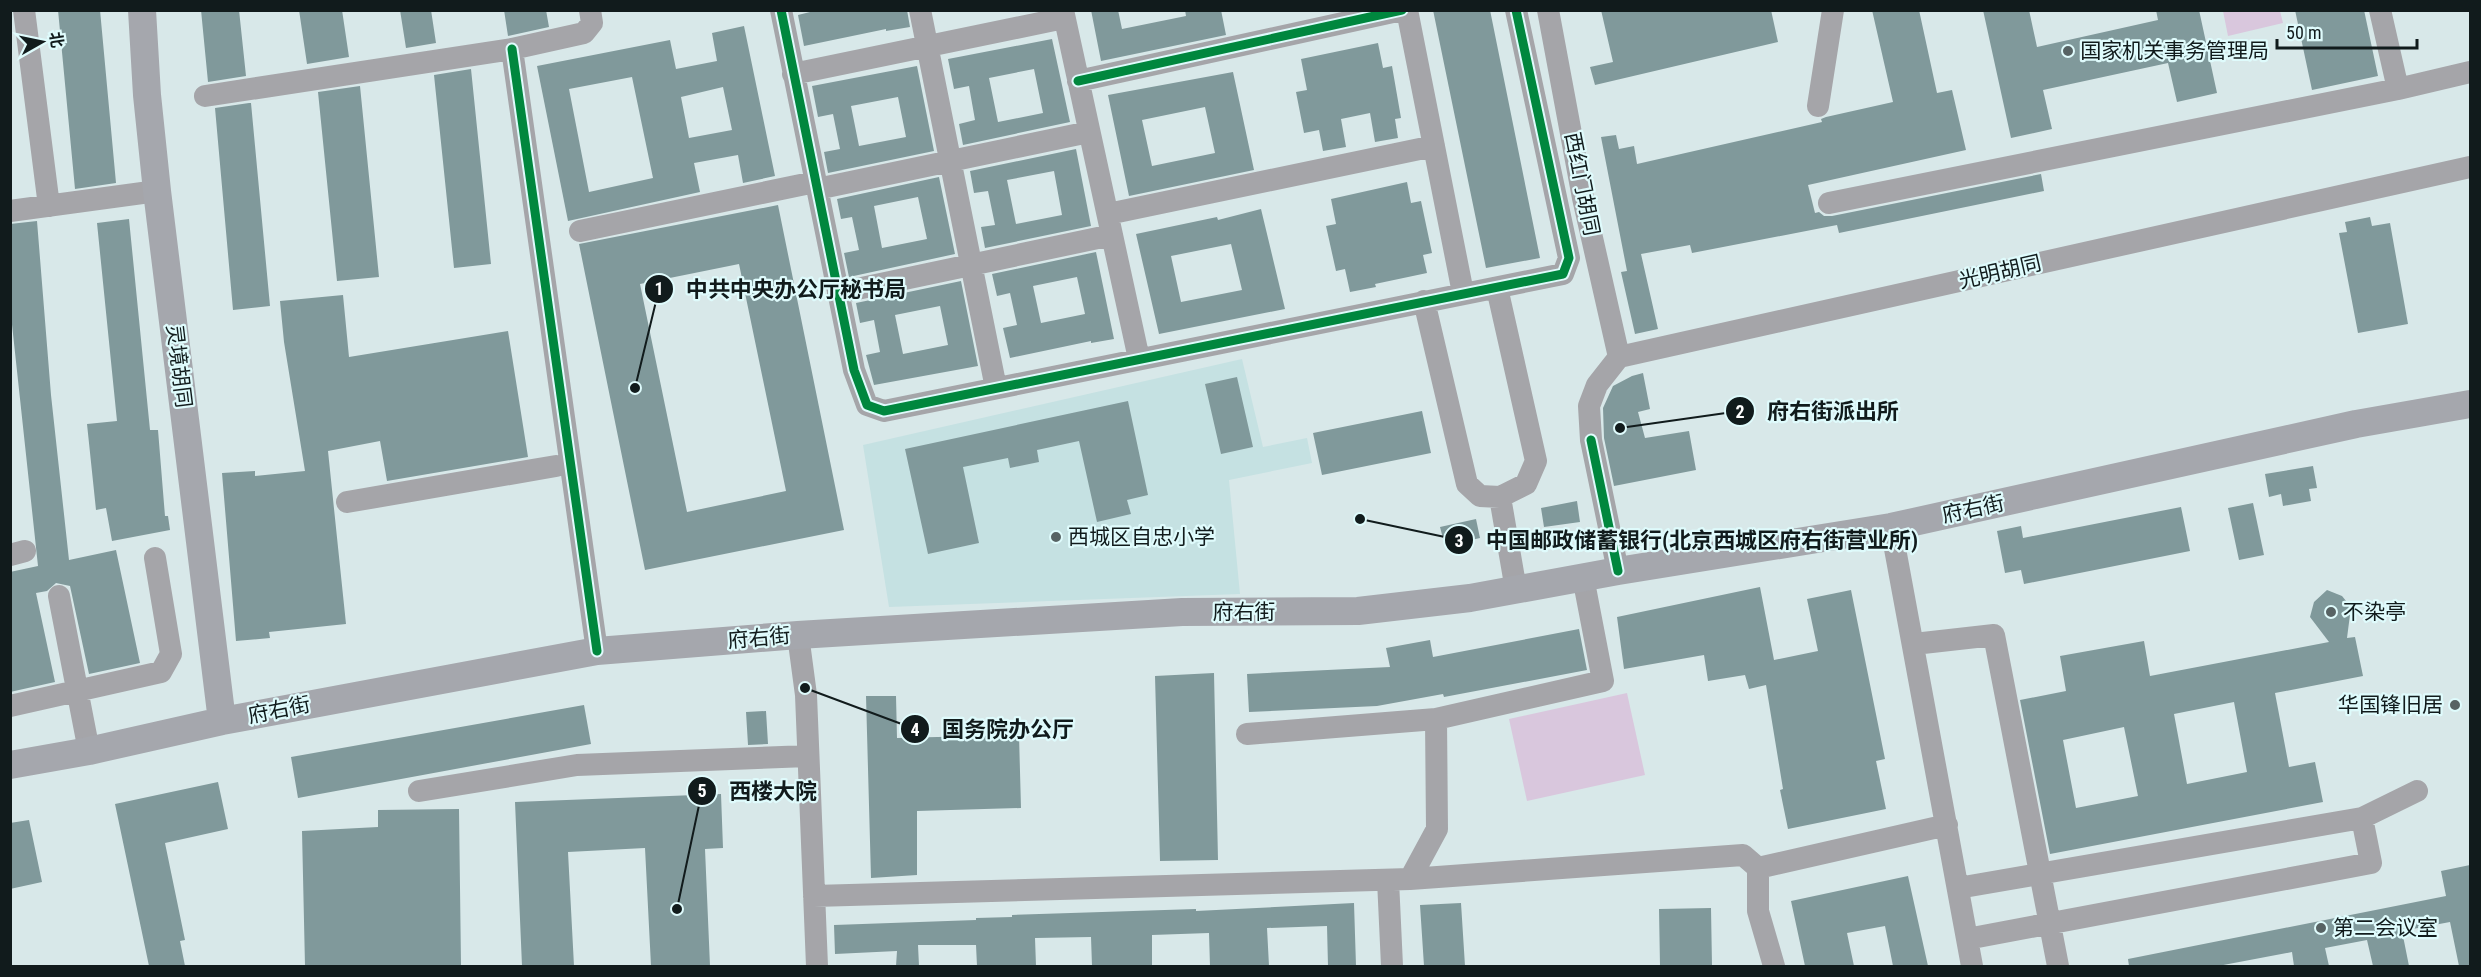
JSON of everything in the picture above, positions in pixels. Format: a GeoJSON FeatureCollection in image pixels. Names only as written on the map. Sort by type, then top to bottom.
{"type":"FeatureCollection","features":[{"type":"Feature","properties":{"kind":"main road","name":"灵境胡同"},"geometry":{"type":"LineString","coordinates":[[142,10],[147,95],[157,191],[222,721]]}},
{"type":"Feature","properties":{"kind":"main road","name":"府右街"},"geometry":{"type":"LineString","coordinates":[[10,765],[89,752],[222,721],[597,651],[798,635],[1182,612],[1358,611],[1470,598],[1618,571],[1891,527],[2356,424],[2470,405]]}},
{"type":"Feature","properties":{"kind":"street"},"geometry":{"type":"LineString","coordinates":[[205,96],[512,49],[584,33],[592,22],[590,10]]}},
{"type":"Feature","properties":{"kind":"street"},"geometry":{"type":"LineString","coordinates":[[781,10],[854,370],[867,405],[884,411],[1563,274],[1569,258],[1516,10]]}},
{"type":"Feature","properties":{"kind":"street"},"geometry":{"type":"LineString","coordinates":[[920,10],[996,388]]}},
{"type":"Feature","properties":{"kind":"street"},"geometry":{"type":"LineString","coordinates":[[1078,81],[1402,10]]}},
{"type":"Feature","properties":{"kind":"street"},"geometry":{"type":"LineString","coordinates":[[1407,10],[1463,293]]}},
{"type":"Feature","properties":{"kind":"street","name":"西红门胡同"},"geometry":{"type":"LineString","coordinates":[[1548,10],[1583,198],[1619,357]]}},
{"type":"Feature","properties":{"kind":"street"},"geometry":{"type":"LineString","coordinates":[[1809,66],[1825,10]]}},
{"type":"Feature","properties":{"kind":"street"},"geometry":{"type":"LineString","coordinates":[[1818,106],[1833,10]]}},
{"type":"Feature","properties":{"kind":"street"},"geometry":{"type":"LineString","coordinates":[[2380,10],[2398,89]]}},
{"type":"Feature","properties":{"kind":"street"},"geometry":{"type":"LineString","coordinates":[[793,74],[1064,14],[1139,359]]}},
{"type":"Feature","properties":{"kind":"street"},"geometry":{"type":"LineString","coordinates":[[20,24],[49,206]]}},
{"type":"Feature","properties":{"kind":"street"},"geometry":{"type":"LineString","coordinates":[[512,49],[597,651]]}},
{"type":"Feature","properties":{"kind":"street"},"geometry":{"type":"LineString","coordinates":[[1829,203],[2398,89],[2470,72]]}},
{"type":"Feature","properties":{"kind":"street"},"geometry":{"type":"LineString","coordinates":[[580,231],[950,161],[1089,132]]}},
{"type":"Feature","properties":{"kind":"street"},"geometry":{"type":"LineString","coordinates":[[838,293],[971,265],[1110,224],[1434,146]]}},
{"type":"Feature","properties":{"kind":"street","name":"光明胡同"},"geometry":{"type":"LineString","coordinates":[[1619,357],[2470,167]]}},
{"type":"Feature","properties":{"kind":"street"},"geometry":{"type":"LineString","coordinates":[[10,211],[157,191]]}},
{"type":"Feature","properties":{"kind":"street"},"geometry":{"type":"LineString","coordinates":[[1424,301],[1467,484],[1480,496],[1500,497],[1526,484],[1536,461],[1497,288]]}},
{"type":"Feature","properties":{"kind":"street"},"geometry":{"type":"LineString","coordinates":[[1618,571],[1591,440],[1588,406],[1597,385],[1619,357]]}},
{"type":"Feature","properties":{"kind":"street"},"geometry":{"type":"LineString","coordinates":[[346,502],[556,466]]}},
{"type":"Feature","properties":{"kind":"street"},"geometry":{"type":"LineString","coordinates":[[1500,497],[1516,590]]}},
{"type":"Feature","properties":{"kind":"street"},"geometry":{"type":"LineString","coordinates":[[1891,527],[1972,966]]}},
{"type":"Feature","properties":{"kind":"street"},"geometry":{"type":"LineString","coordinates":[[10,706],[161,672],[171,654],[156,558]]}},
{"type":"Feature","properties":{"kind":"street"},"geometry":{"type":"LineString","coordinates":[[1247,734],[1436,719],[1603,681],[1583,577]]}},
{"type":"Feature","properties":{"kind":"street"},"geometry":{"type":"LineString","coordinates":[[59,596],[89,752]]}},
{"type":"Feature","properties":{"kind":"street"},"geometry":{"type":"LineString","coordinates":[[798,635],[806,695],[817,966]]}},
{"type":"Feature","properties":{"kind":"street"},"geometry":{"type":"LineString","coordinates":[[1914,644],[1994,635],[2058,966]]}},
{"type":"Feature","properties":{"kind":"street"},"geometry":{"type":"LineString","coordinates":[[1392,966],[1399,879],[1437,830],[1436,719]]}},
{"type":"Feature","properties":{"kind":"street"},"geometry":{"type":"LineString","coordinates":[[419,791],[577,765],[808,756]]}},
{"type":"Feature","properties":{"kind":"street"},"geometry":{"type":"LineString","coordinates":[[1958,888],[2362,818],[2417,791]]}},
{"type":"Feature","properties":{"kind":"street"},"geometry":{"type":"LineString","coordinates":[[1967,939],[2371,863],[2362,818]]}},
{"type":"Feature","properties":{"kind":"street"},"geometry":{"type":"LineString","coordinates":[[1758,868],[1947,825]]}},
{"type":"Feature","properties":{"kind":"street"},"geometry":{"type":"LineString","coordinates":[[814,896],[1399,879],[1743,855],[1758,868],[1758,911],[1774,966]]}},
{"type":"Feature","properties":{"kind":"shaded area"},"geometry":{"type":"Polygon","coordinates":[[[2223,11],[2280,11],[2283,23],[2228,36],[2223,11]]]}},
{"type":"Feature","properties":{"kind":"shaded area","name":"西城区自忠小学"},"geometry":{"type":"Polygon","coordinates":[[[1242,359],[1263,447],[1307,438],[1312,463],[1229,480],[1240,594],[889,607],[863,445],[1242,359]]]}},
{"type":"Feature","properties":{"kind":"shaded area"},"geometry":{"type":"Polygon","coordinates":[[[1627,693],[1645,775],[1527,801],[1509,719],[1627,693]]]}},
{"type":"Feature","properties":{"kind":"building"},"geometry":{"type":"Polygon","coordinates":[[[58,10],[100,10],[116,183],[75,189],[58,10]]]}},
{"type":"Feature","properties":{"kind":"building"},"geometry":{"type":"Polygon","coordinates":[[[201,10],[239,10],[246,76],[208,82],[201,10]]]}},
{"type":"Feature","properties":{"kind":"building"},"geometry":{"type":"Polygon","coordinates":[[[299,10],[342,10],[349,57],[307,64],[299,10]]]}},
{"type":"Feature","properties":{"kind":"building"},"geometry":{"type":"Polygon","coordinates":[[[400,10],[431,10],[436,43],[406,48],[400,10]]]}},
{"type":"Feature","properties":{"kind":"building"},"geometry":{"type":"Polygon","coordinates":[[[504,10],[546,10],[549,27],[508,36],[504,10]]]}},
{"type":"Feature","properties":{"kind":"building"},"geometry":{"type":"Polygon","coordinates":[[[818,10],[907,10],[910,27],[886,31],[886,29],[804,46],[798,15],[818,10]]]}},
{"type":"Feature","properties":{"kind":"building"},"geometry":{"type":"Polygon","coordinates":[[[1091,10],[1118,10],[1122,29],[1186,16],[1185,10],[1221,10],[1226,35],[1101,61],[1091,10]]]}},
{"type":"Feature","properties":{"kind":"building"},"geometry":{"type":"Polygon","coordinates":[[[1433,10],[1490,10],[1540,258],[1486,268],[1433,10]]]}},
{"type":"Feature","properties":{"kind":"building"},"geometry":{"type":"Polygon","coordinates":[[[1601,10],[1771,10],[1778,42],[1595,85],[1590,67],[1613,62],[1601,10]]]}},
{"type":"Feature","properties":{"kind":"building"},"geometry":{"type":"Polygon","coordinates":[[[1872,10],[1919,10],[1937,93],[1952,90],[1966,150],[1808,185],[1815,213],[1832,216],[2041,174],[2044,191],[1839,233],[1837,225],[1692,253],[1690,245],[1641,254],[1658,329],[1635,334],[1621,272],[1627,271],[1601,137],[1616,135],[1619,149],[1634,146],[1637,164],[1822,122],[1821,119],[1826,117],[1893,102],[1872,10]]]}},
{"type":"Feature","properties":{"kind":"building"},"geometry":{"type":"Polygon","coordinates":[[[1983,10],[2029,10],[2037,47],[2158,20],[2156,10],[2199,10],[2217,93],[2177,102],[2168,63],[2043,90],[2052,129],[2011,138],[1983,10]]]}},
{"type":"Feature","properties":{"kind":"building"},"geometry":{"type":"Polygon","coordinates":[[[2295,10],[2364,10],[2378,76],[2312,90],[2295,10]]]}},
{"type":"Feature","properties":{"kind":"building"},"geometry":{"type":"Polygon","coordinates":[[[744,26],[775,176],[743,183],[738,155],[694,163],[700,192],[568,221],[537,66],[670,40],[676,69],[717,61],[712,33],[744,26]],[[632,77],[569,89],[589,192],[653,178],[632,77]],[[723,87],[681,97],[689,138],[732,130],[723,87]]]}},
{"type":"Feature","properties":{"kind":"building"},"geometry":{"type":"Polygon","coordinates":[[[1052,39],[1070,122],[963,145],[959,124],[975,120],[969,86],[954,89],[948,59],[1052,39]],[[1034,69],[989,78],[998,122],[1043,113],[1034,69]]]}},
{"type":"Feature","properties":{"kind":"building"},"geometry":{"type":"Polygon","coordinates":[[[1378,43],[1383,68],[1392,66],[1401,118],[1395,119],[1398,138],[1375,142],[1370,113],[1341,119],[1346,147],[1323,151],[1319,130],[1304,133],[1296,92],[1307,90],[1301,59],[1378,43]]]}},
{"type":"Feature","properties":{"kind":"building"},"geometry":{"type":"Polygon","coordinates":[[[917,66],[934,151],[828,173],[824,152],[840,149],[833,114],[818,117],[812,86],[917,66]],[[898,97],[851,106],[859,146],[906,137],[898,97]]]}},
{"type":"Feature","properties":{"kind":"building"},"geometry":{"type":"Polygon","coordinates":[[[471,69],[491,264],[454,268],[434,75],[471,69]]]}},
{"type":"Feature","properties":{"kind":"building"},"geometry":{"type":"Polygon","coordinates":[[[1233,72],[1254,170],[1129,196],[1108,95],[1233,72]],[[1205,107],[1142,120],[1152,166],[1215,153],[1205,107]]]}},
{"type":"Feature","properties":{"kind":"building"},"geometry":{"type":"Polygon","coordinates":[[[360,86],[379,277],[337,281],[318,92],[360,86]]]}},
{"type":"Feature","properties":{"kind":"building"},"geometry":{"type":"Polygon","coordinates":[[[251,103],[270,306],[233,310],[215,108],[251,103]]]}},
{"type":"Feature","properties":{"kind":"building"},"geometry":{"type":"Polygon","coordinates":[[[1076,149],[1091,226],[985,248],[981,227],[995,225],[988,191],[974,193],[970,171],[1076,149]],[[1054,171],[1007,180],[1016,224],[1062,215],[1054,171]]]}},
{"type":"Feature","properties":{"kind":"building"},"geometry":{"type":"Polygon","coordinates":[[[939,177],[955,254],[849,277],[844,253],[859,250],[852,217],[841,219],[837,199],[939,177]],[[918,197],[874,206],[882,248],[927,239],[918,197]]]}},
{"type":"Feature","properties":{"kind":"building"},"geometry":{"type":"Polygon","coordinates":[[[1407,182],[1411,203],[1421,201],[1432,253],[1423,255],[1427,273],[1350,292],[1345,269],[1336,271],[1326,226],[1336,224],[1331,199],[1407,182]]]}},
{"type":"Feature","properties":{"kind":"building"},"geometry":{"type":"Polygon","coordinates":[[[778,205],[844,530],[645,570],[579,244],[778,205]],[[739,264],[640,284],[687,512],[786,491],[739,264]]]}},
{"type":"Feature","properties":{"kind":"building"},"geometry":{"type":"Polygon","coordinates":[[[1261,209],[1285,309],[1159,334],[1136,234],[1217,217],[1218,220],[1261,209]],[[1231,244],[1171,256],[1181,302],[1242,290],[1231,244]]]}},
{"type":"Feature","properties":{"kind":"building"},"geometry":{"type":"Polygon","coordinates":[[[2370,217],[2372,226],[2390,223],[2408,324],[2358,333],[2339,233],[2347,232],[2345,222],[2370,217]]]}},
{"type":"Feature","properties":{"kind":"building"},"geometry":{"type":"Polygon","coordinates":[[[129,219],[150,430],[158,430],[165,516],[168,516],[170,530],[112,541],[106,508],[96,510],[87,424],[117,421],[97,223],[129,219]]]}},
{"type":"Feature","properties":{"kind":"building"},"geometry":{"type":"Polygon","coordinates":[[[37,221],[51,395],[69,560],[116,550],[140,663],[89,674],[70,586],[56,583],[47,591],[36,593],[55,682],[10,692],[10,572],[38,566],[10,306],[10,224],[37,221]]]}},
{"type":"Feature","properties":{"kind":"building"},"geometry":{"type":"Polygon","coordinates":[[[1096,252],[1114,339],[1091,343],[1091,341],[1010,358],[1003,328],[1017,325],[1010,293],[997,296],[992,274],[1096,252]],[[1077,277],[1033,286],[1041,323],[1085,314],[1077,277]]]}},
{"type":"Feature","properties":{"kind":"building"},"geometry":{"type":"Polygon","coordinates":[[[961,281],[978,366],[874,385],[866,355],[880,352],[874,320],[860,323],[856,303],[961,281]],[[940,306],[895,315],[903,354],[948,345],[940,306]]]}},
{"type":"Feature","properties":{"kind":"building"},"geometry":{"type":"Polygon","coordinates":[[[343,295],[349,357],[508,331],[528,457],[387,481],[380,441],[328,451],[346,624],[269,632],[270,638],[236,641],[222,473],[255,471],[255,476],[305,471],[284,342],[280,301],[343,295]]]}},
{"type":"Feature","properties":{"kind":"building"},"geometry":{"type":"Polygon","coordinates":[[[1643,373],[1650,409],[1638,412],[1645,438],[1689,431],[1696,470],[1614,486],[1604,438],[1603,408],[1613,386],[1643,373]]]}},
{"type":"Feature","properties":{"kind":"building"},"geometry":{"type":"Polygon","coordinates":[[[1237,377],[1253,447],[1221,454],[1205,384],[1237,377]]]}},
{"type":"Feature","properties":{"kind":"building"},"geometry":{"type":"Polygon","coordinates":[[[1128,401],[1148,495],[1127,500],[1131,514],[1097,522],[1079,441],[1037,450],[1039,462],[1010,468],[1008,458],[963,467],[979,543],[928,554],[905,449],[1128,401]]]}},
{"type":"Feature","properties":{"kind":"building"},"geometry":{"type":"Polygon","coordinates":[[[1422,411],[1431,453],[1322,475],[1313,433],[1422,411]]]}},
{"type":"Feature","properties":{"kind":"building"},"geometry":{"type":"Polygon","coordinates":[[[2313,466],[2317,488],[2309,489],[2311,501],[2283,506],[2281,494],[2269,497],[2265,474],[2313,466]]]}},
{"type":"Feature","properties":{"kind":"building"},"geometry":{"type":"Polygon","coordinates":[[[1577,501],[1580,522],[1544,527],[1541,508],[1577,501]]]}},
{"type":"Feature","properties":{"kind":"building"},"geometry":{"type":"Polygon","coordinates":[[[2253,503],[2264,555],[2239,560],[2228,508],[2253,503]]]}},
{"type":"Feature","properties":{"kind":"building"},"geometry":{"type":"Polygon","coordinates":[[[2181,507],[2190,551],[2024,584],[2021,570],[2005,573],[1997,531],[2021,526],[2023,538],[2181,507]]]}},
{"type":"Feature","properties":{"kind":"building"},"geometry":{"type":"Polygon","coordinates":[[[1476,519],[1480,538],[1445,546],[1440,527],[1476,519]]]}},
{"type":"Feature","properties":{"kind":"building"},"geometry":{"type":"Polygon","coordinates":[[[1760,587],[1774,660],[1818,651],[1807,599],[1851,590],[1885,759],[1876,761],[1886,809],[1788,829],[1780,790],[1783,789],[1766,685],[1749,689],[1745,675],[1708,681],[1704,655],[1624,669],[1617,617],[1760,587]]]}},
{"type":"Feature","properties":{"kind":"building"},"geometry":{"type":"Polygon","coordinates":[[[2327,590],[2342,596],[2351,607],[2347,638],[2355,637],[2363,676],[2275,693],[2289,767],[2315,762],[2323,802],[2050,854],[2020,700],[2066,691],[2060,656],[2144,641],[2150,676],[2329,642],[2310,617],[2314,602],[2327,590]],[[2234,702],[2174,714],[2187,784],[2247,772],[2234,702]],[[2124,727],[2063,740],[2076,808],[2138,796],[2124,727]]]}},
{"type":"Feature","properties":{"kind":"building"},"geometry":{"type":"Polygon","coordinates":[[[1579,629],[1587,670],[1444,697],[1443,694],[1377,706],[1249,712],[1247,674],[1390,667],[1386,648],[1430,640],[1433,657],[1579,629]]]}},
{"type":"Feature","properties":{"kind":"building"},"geometry":{"type":"Polygon","coordinates":[[[1214,673],[1218,860],[1160,861],[1155,676],[1214,673]]]}},
{"type":"Feature","properties":{"kind":"building"},"geometry":{"type":"Polygon","coordinates":[[[866,696],[896,696],[897,738],[1019,735],[1021,808],[917,811],[917,875],[871,878],[866,696]]]}},
{"type":"Feature","properties":{"kind":"building"},"geometry":{"type":"Polygon","coordinates":[[[584,705],[591,744],[298,798],[291,757],[584,705]]]}},
{"type":"Feature","properties":{"kind":"building"},"geometry":{"type":"Polygon","coordinates":[[[766,711],[768,744],[748,745],[746,712],[766,711]]]}},
{"type":"Feature","properties":{"kind":"building"},"geometry":{"type":"Polygon","coordinates":[[[218,782],[228,829],[165,843],[185,940],[180,941],[185,966],[149,966],[115,804],[218,782]]]}},
{"type":"Feature","properties":{"kind":"building"},"geometry":{"type":"Polygon","coordinates":[[[721,794],[723,848],[705,849],[710,966],[651,966],[645,848],[568,852],[574,966],[522,966],[515,802],[721,794]]]}},
{"type":"Feature","properties":{"kind":"building"},"geometry":{"type":"Polygon","coordinates":[[[459,809],[461,966],[305,966],[302,831],[378,827],[378,810],[459,809]]]}},
{"type":"Feature","properties":{"kind":"building"},"geometry":{"type":"Polygon","coordinates":[[[29,820],[42,882],[10,889],[10,823],[29,820]]]}},
{"type":"Feature","properties":{"kind":"building"},"geometry":{"type":"Polygon","coordinates":[[[2470,865],[2470,966],[2459,966],[2450,922],[2402,931],[2409,966],[2373,966],[2367,940],[2325,948],[2329,966],[2294,966],[2292,952],[2218,966],[2129,966],[2128,959],[2446,896],[2441,871],[2470,865]]]}},
{"type":"Feature","properties":{"kind":"building"},"geometry":{"type":"Polygon","coordinates":[[[1908,876],[1928,966],[1893,966],[1885,926],[1847,933],[1854,966],[1805,966],[1791,901],[1908,876]]]}},
{"type":"Feature","properties":{"kind":"building"},"geometry":{"type":"Polygon","coordinates":[[[1354,903],[1356,966],[1328,966],[1327,926],[1267,928],[1269,966],[1210,966],[1209,933],[1152,935],[1152,966],[1092,966],[1091,937],[1035,938],[1036,966],[977,966],[976,945],[918,945],[919,966],[896,966],[897,951],[835,954],[834,925],[976,920],[976,918],[1012,917],[1012,915],[1196,909],[1196,911],[1354,903]]]}},
{"type":"Feature","properties":{"kind":"building"},"geometry":{"type":"Polygon","coordinates":[[[1461,903],[1465,966],[1424,966],[1420,905],[1461,903]]]}},
{"type":"Feature","properties":{"kind":"building"},"geometry":{"type":"Polygon","coordinates":[[[1711,908],[1712,966],[1660,966],[1659,909],[1711,908]]]}},
{"type":"Feature","properties":{"kind":"cycle path"},"geometry":{"type":"LineString","coordinates":[[781,10],[854,370],[867,405],[884,411],[1563,274],[1569,258],[1516,10]]}},
{"type":"Feature","properties":{"kind":"cycle path"},"geometry":{"type":"LineString","coordinates":[[1078,81],[1402,10]]}},
{"type":"Feature","properties":{"kind":"cycle path"},"geometry":{"type":"LineString","coordinates":[[512,49],[597,651]]}},
{"type":"Feature","properties":{"kind":"cycle path"},"geometry":{"type":"LineString","coordinates":[[1591,440],[1618,571]]}},
{"type":"Feature","properties":{"kind":"place","name":"国家机关事务管理局"},"geometry":{"type":"Point","coordinates":[2068,51]}},
{"type":"Feature","properties":{"kind":"place","name":"中共中央办公厅秘书局"},"geometry":{"type":"Point","coordinates":[635,388]}},
{"type":"Feature","properties":{"kind":"place","name":"府右街派出所"},"geometry":{"type":"Point","coordinates":[1620,428]}},
{"type":"Feature","properties":{"kind":"place","name":"中国邮政储蓄银行(北京西城区府右街营业所)"},"geometry":{"type":"Point","coordinates":[1360,519]}},
{"type":"Feature","properties":{"kind":"place","name":"西城区自忠小学"},"geometry":{"type":"Point","coordinates":[1056,537]}},
{"type":"Feature","properties":{"kind":"place","name":"不染亭"},"geometry":{"type":"Point","coordinates":[2331,612]}},
{"type":"Feature","properties":{"kind":"place","name":"国务院办公厅"},"geometry":{"type":"Point","coordinates":[805,688]}},
{"type":"Feature","properties":{"kind":"place","name":"华国锋旧居"},"geometry":{"type":"Point","coordinates":[2455,705]}},
{"type":"Feature","properties":{"kind":"place","name":"西楼大院"},"geometry":{"type":"Point","coordinates":[677,909]}},
{"type":"Feature","properties":{"kind":"place","name":"第二会议室"},"geometry":{"type":"Point","coordinates":[2321,928]}}]}
